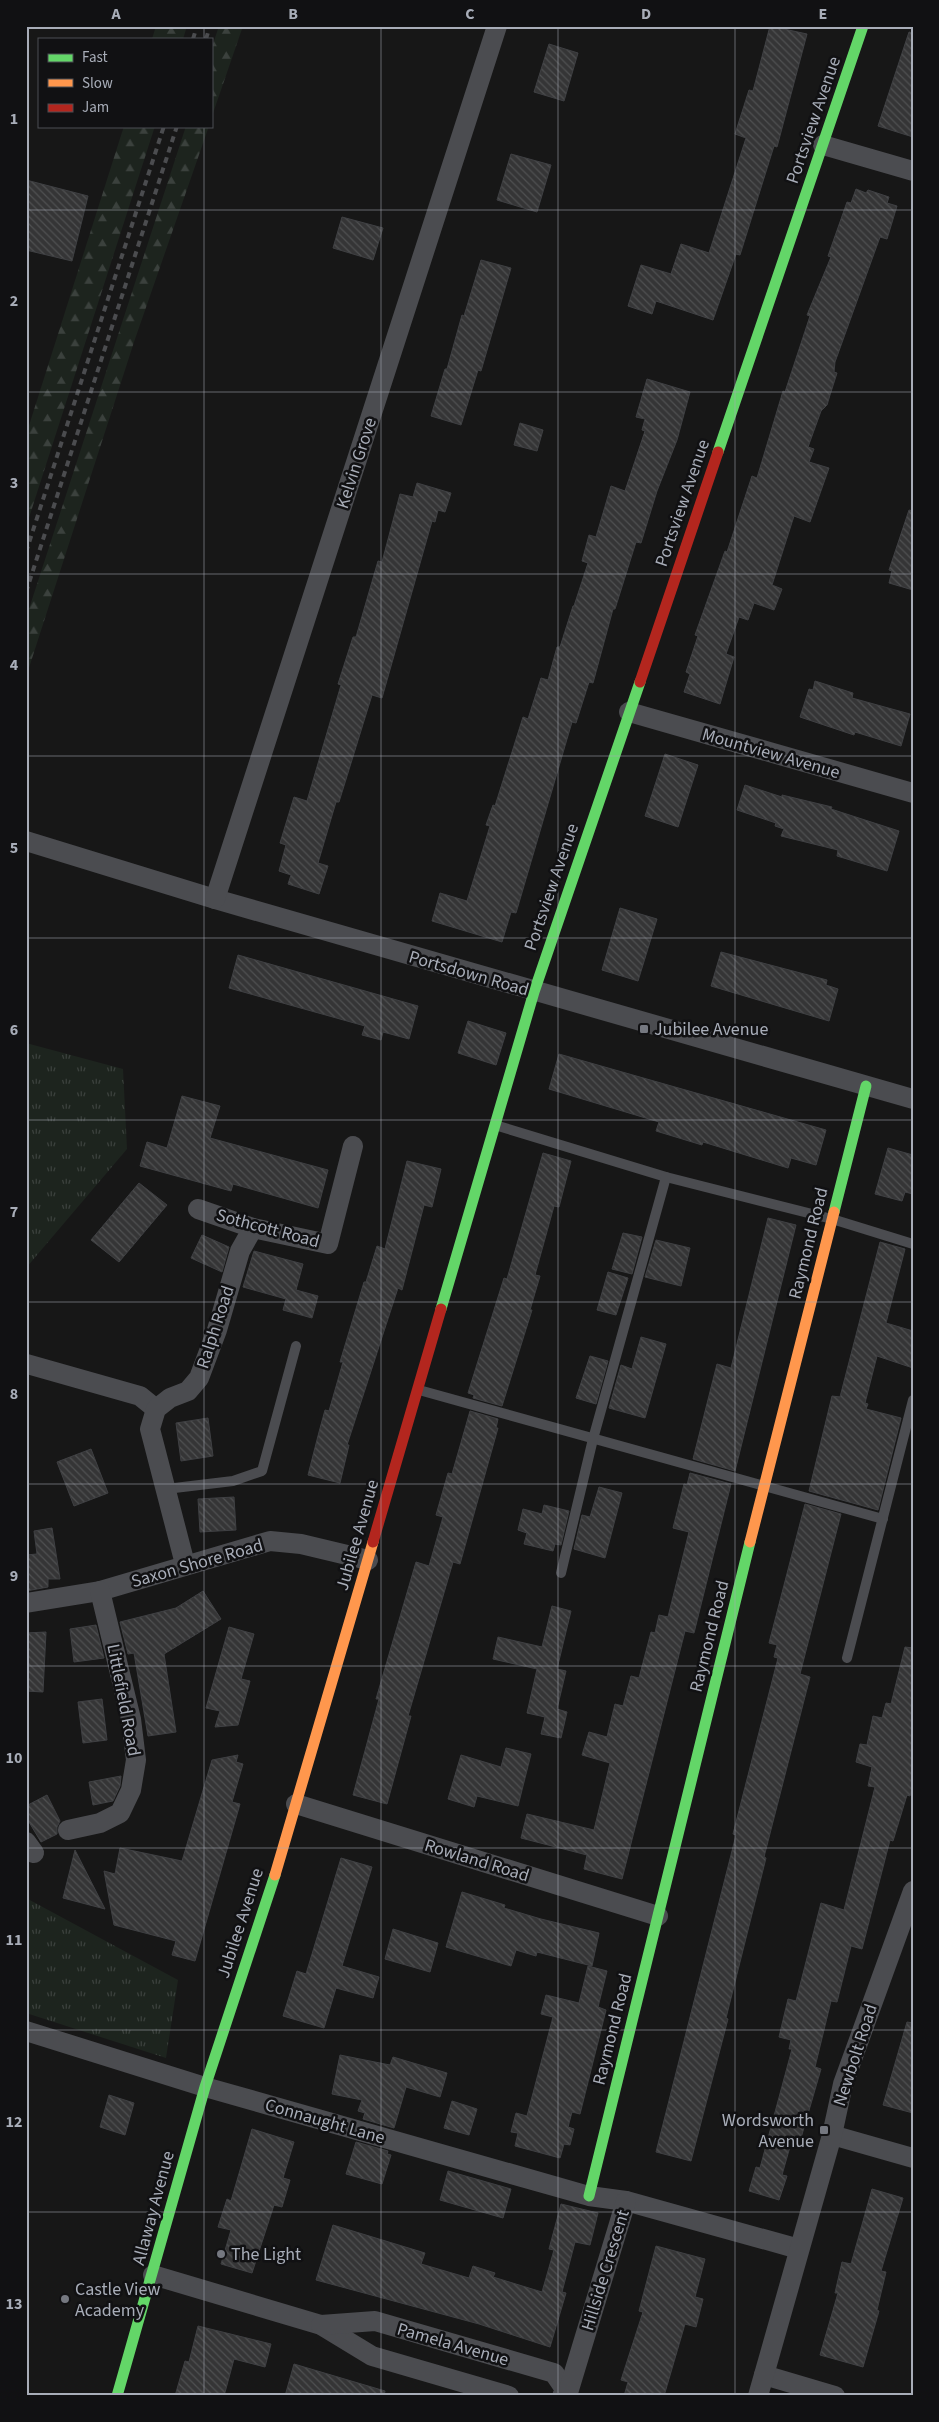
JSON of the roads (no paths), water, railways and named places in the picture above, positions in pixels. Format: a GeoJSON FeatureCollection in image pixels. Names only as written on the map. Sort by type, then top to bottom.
{"type":"FeatureCollection","features":[{"type":"Feature","properties":{"kind":"street","name":"Kelvin Grove"},"geometry":{"type":"LineString","coordinates":[[215,899],[497,26]]}},
{"type":"Feature","properties":{"kind":"street","name":"Portsview Avenue"},"geometry":{"type":"LineString","coordinates":[[534,992],[863,26]]}},
{"type":"Feature","properties":{"kind":"street"},"geometry":{"type":"LineString","coordinates":[[823,144],[913,172]]}},
{"type":"Feature","properties":{"kind":"street","name":"Mountview Avenue"},"geometry":{"type":"LineString","coordinates":[[629,712],[913,793]]}},
{"type":"Feature","properties":{"kind":"street","name":"Portsdown Road"},"geometry":{"type":"LineString","coordinates":[[26,841],[215,899],[534,992],[913,1099]]}},
{"type":"Feature","properties":{"kind":"street","name":"Jubilee Avenue"},"geometry":{"type":"LineString","coordinates":[[205,2087],[296,1804],[534,992]]}},
{"type":"Feature","properties":{"kind":"street","name":"Raymond Road"},"geometry":{"type":"LineString","coordinates":[[589,2196],[764,1487],[866,1086]]}},
{"type":"Feature","properties":{"kind":"street","name":"Sothcott Road"},"geometry":{"type":"LineString","coordinates":[[198,1209],[253,1228],[328,1244],[353,1146]]}},
{"type":"Feature","properties":{"kind":"street","name":"Ralph Road"},"geometry":{"type":"LineString","coordinates":[[156,1409],[170,1398],[188,1392],[198,1378],[217,1330],[240,1251],[253,1228]]}},
{"type":"Feature","properties":{"kind":"street"},"geometry":{"type":"LineString","coordinates":[[27,1364],[140,1396],[156,1409],[150,1429],[186,1564]]}},
{"type":"Feature","properties":{"kind":"street","name":"Saxon Shore Road"},"geometry":{"type":"LineString","coordinates":[[26,1604],[100,1591],[186,1564],[270,1541],[285,1541],[368,1560]]}},
{"type":"Feature","properties":{"kind":"street","name":"Littlefield Road"},"geometry":{"type":"LineString","coordinates":[[68,1830],[100,1822],[120,1813],[131,1790],[136,1760],[131,1719],[100,1591]]}},
{"type":"Feature","properties":{"kind":"street","name":"Rowland Road"},"geometry":{"type":"LineString","coordinates":[[296,1804],[658,1916]]}},
{"type":"Feature","properties":{"kind":"street","name":"Newbolt Road"},"geometry":{"type":"LineString","coordinates":[[758,2396],[832,2135],[843,2084],[913,1891]]}},
{"type":"Feature","properties":{"kind":"street","name":"Connaught Lane"},"geometry":{"type":"LineString","coordinates":[[26,2031],[205,2087],[589,2196],[626,2201]]}},
{"type":"Feature","properties":{"kind":"street","name":"Allaway Avenue"},"geometry":{"type":"LineString","coordinates":[[117,2396],[205,2087]]}},
{"type":"Feature","properties":{"kind":"street"},"geometry":{"type":"LineString","coordinates":[[832,2135],[913,2158]]}},
{"type":"Feature","properties":{"kind":"street","name":"Hillside Crescent"},"geometry":{"type":"LineString","coordinates":[[565,2395],[626,2201],[799,2249]]}},
{"type":"Feature","properties":{"kind":"street","name":"Pamela Avenue"},"geometry":{"type":"LineString","coordinates":[[153,2275],[321,2325],[372,2356],[509,2396]]}},
{"type":"Feature","properties":{"kind":"street","name":"Pamela Avenue"},"geometry":{"type":"LineString","coordinates":[[321,2325],[375,2320],[554,2374],[565,2395]]}},
{"type":"Feature","properties":{"kind":"street"},"geometry":{"type":"LineString","coordinates":[[764,2375],[835,2396]]}},
{"type":"Feature","properties":{"kind":"lane"},"geometry":{"type":"LineString","coordinates":[[495,1125],[666,1177],[832,1219],[913,1244]]}},
{"type":"Feature","properties":{"kind":"lane"},"geometry":{"type":"LineString","coordinates":[[561,1573],[593,1439],[666,1177]]}},
{"type":"Feature","properties":{"kind":"lane"},"geometry":{"type":"LineString","coordinates":[[166,1489],[233,1481],[262,1471],[296,1346]]}},
{"type":"Feature","properties":{"kind":"lane"},"geometry":{"type":"LineString","coordinates":[[418,1389],[883,1519]]}},
{"type":"Feature","properties":{"kind":"lane"},"geometry":{"type":"LineString","coordinates":[[847,1658],[913,1400]]}},
{"type":"Feature","properties":{"kind":"railway"},"geometry":{"type":"LineString","coordinates":[[193,38],[197,26]]}},
{"type":"Feature","properties":{"kind":"railway"},"geometry":{"type":"LineString","coordinates":[[206,38],[210,26]]}},
{"type":"Feature","properties":{"kind":"railway"},"geometry":{"type":"LineString","coordinates":[[26,552],[163,128]]}},
{"type":"Feature","properties":{"kind":"railway"},"geometry":{"type":"LineString","coordinates":[[26,592],[176,128]]}},
{"type":"Feature","properties":{"kind":"place","name":"Jubilee Avenue"},"geometry":{"type":"Point","coordinates":[644,1029]}},
{"type":"Feature","properties":{"kind":"place","name":"Wordsworth Avenue"},"geometry":{"type":"Point","coordinates":[824,2130]}},
{"type":"Feature","properties":{"kind":"place","name":"The Light"},"geometry":{"type":"Point","coordinates":[221,2254]}},
{"type":"Feature","properties":{"kind":"place","name":"Castle View Academy"},"geometry":{"type":"Point","coordinates":[65,2299]}}]}
